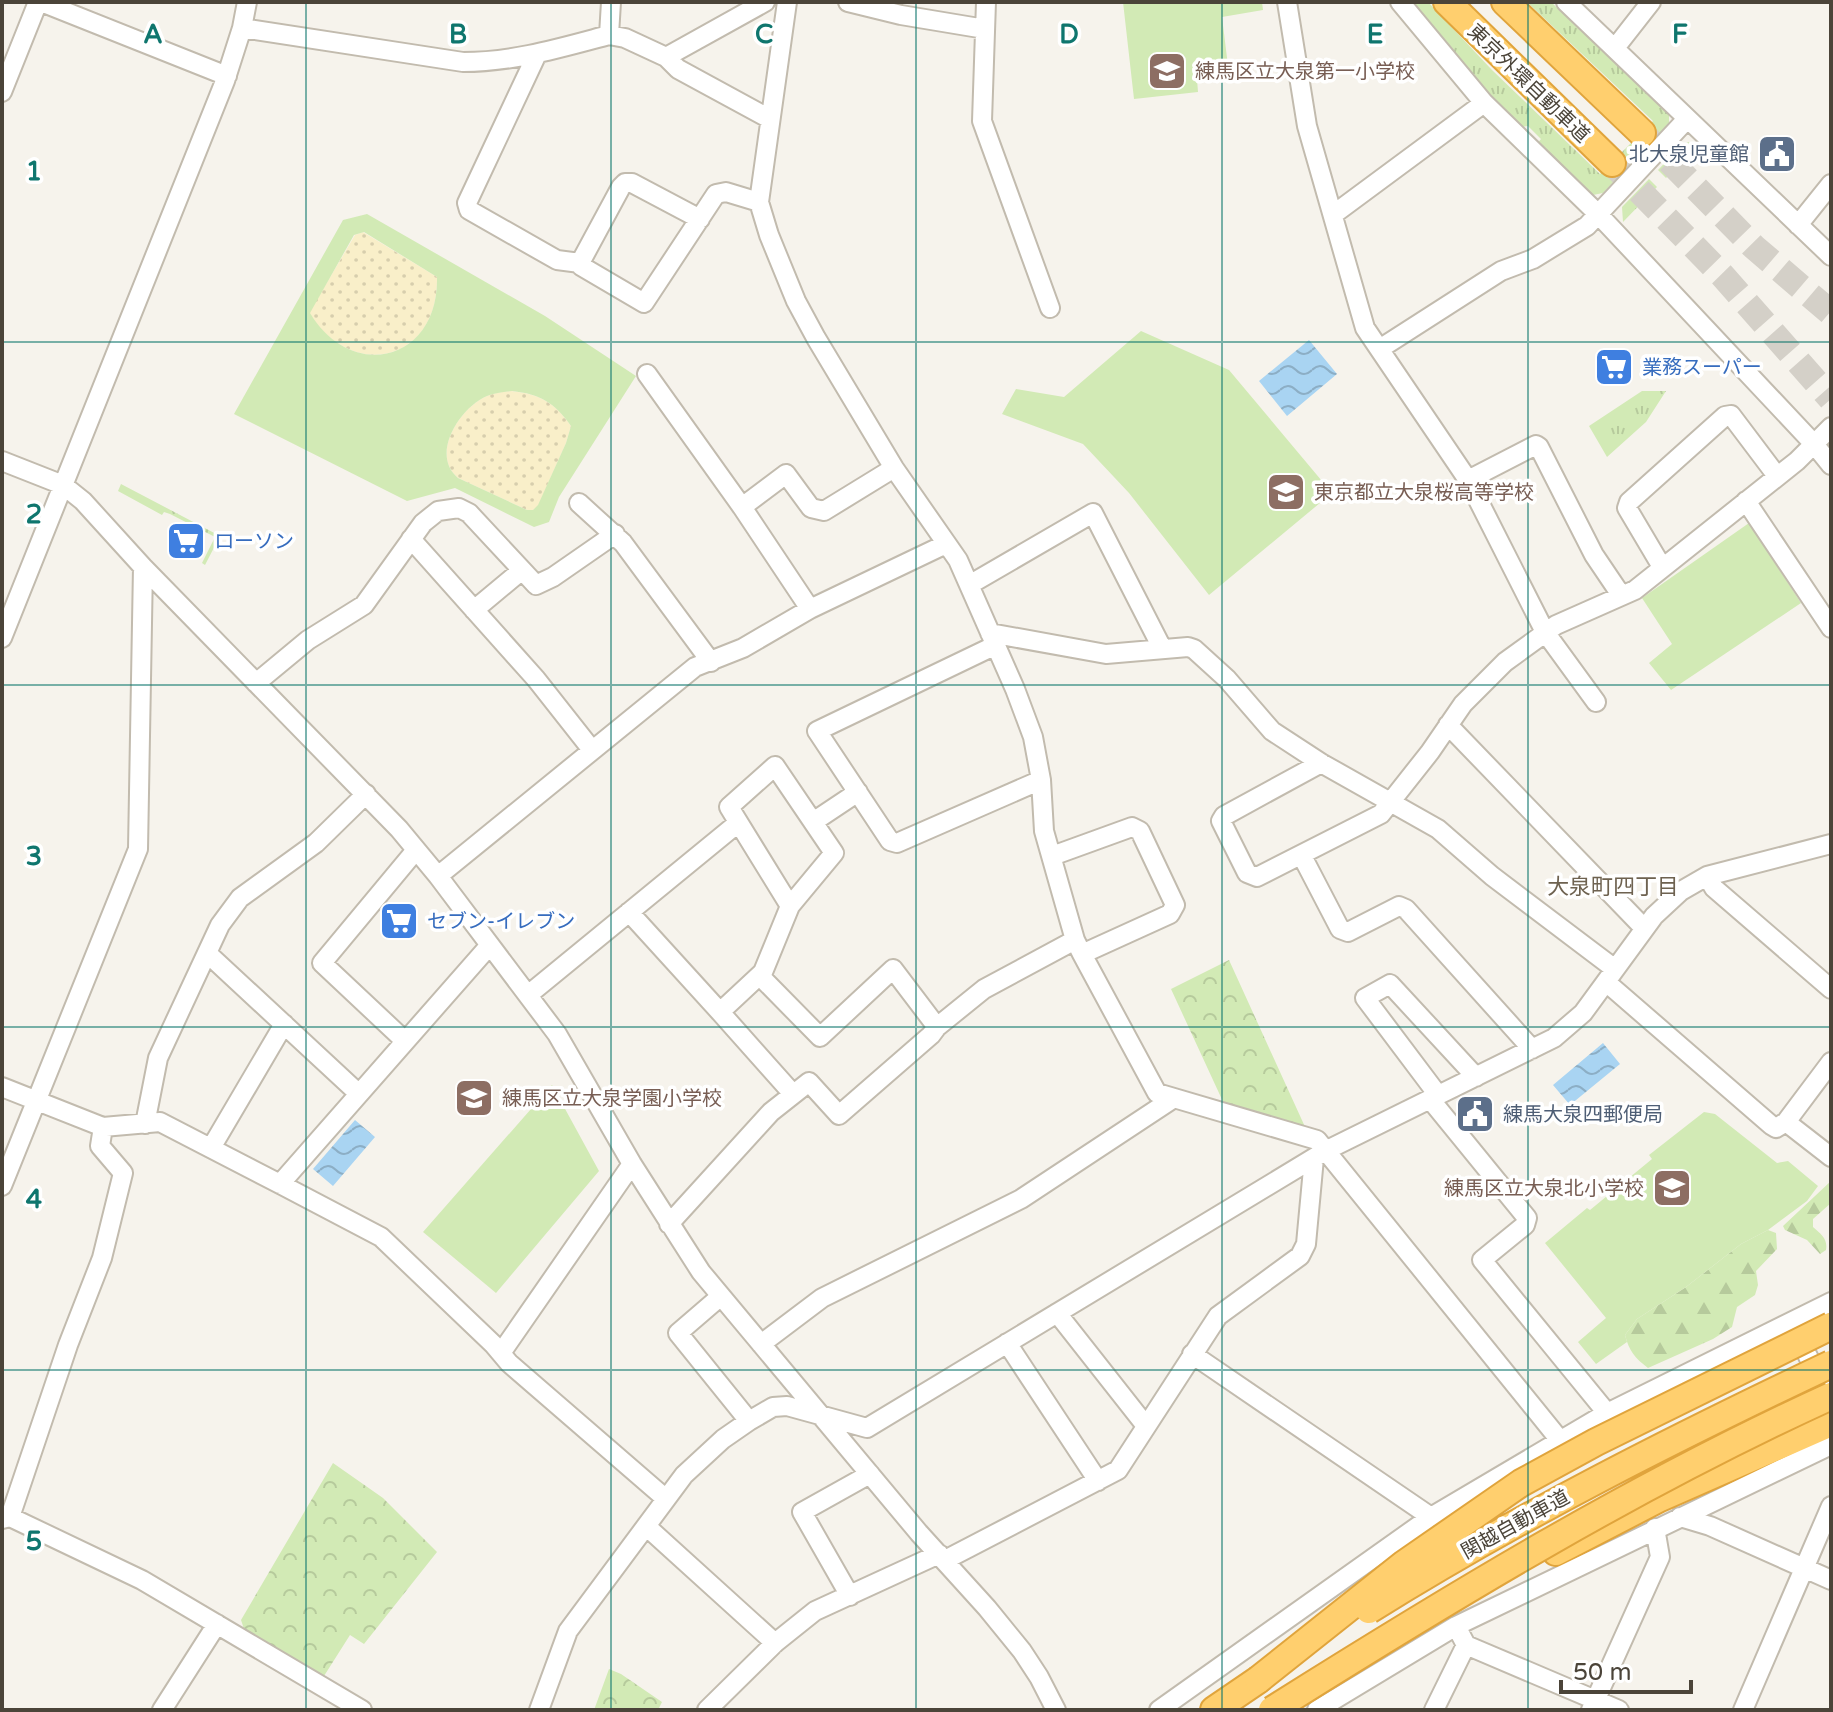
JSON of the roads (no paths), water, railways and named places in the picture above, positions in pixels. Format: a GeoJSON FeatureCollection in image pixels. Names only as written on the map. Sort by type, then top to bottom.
{"type":"FeatureCollection","features":[{"type":"Feature","properties":{"kind":"highway","name":"東京外環自動車道"},"geometry":{"type":"LineString","coordinates":[[1447,2],[1612,163]]}},
{"type":"Feature","properties":{"kind":"highway","name":"東京外環自動車道"},"geometry":{"type":"LineString","coordinates":[[1505,2],[1642,133]]}},
{"type":"Feature","properties":{"kind":"highway"},"geometry":{"type":"LineString","coordinates":[[1258,1680],[1404,1564],[1521,1483],[1596,1442],[1831,1326]]}},
{"type":"Feature","properties":{"kind":"highway","name":"関越自動車道"},"geometry":{"type":"LineString","coordinates":[[1214,1710],[1515,1522],[1675,1438],[1831,1364]]}},
{"type":"Feature","properties":{"kind":"highway","name":"関越自動車道"},"geometry":{"type":"LineString","coordinates":[[1272,1710],[1399,1644],[1503,1568],[1714,1452],[1831,1396]]}},
{"type":"Feature","properties":{"kind":"highway"},"geometry":{"type":"LineString","coordinates":[[1399,1644],[1660,1498],[1831,1423]]}},
{"type":"Feature","properties":{"kind":"street"},"geometry":{"type":"LineString","coordinates":[[2,92],[40,2],[227,76]]}},
{"type":"Feature","properties":{"kind":"street"},"geometry":{"type":"LineString","coordinates":[[2,638],[227,76],[247,2]]}},
{"type":"Feature","properties":{"kind":"street"},"geometry":{"type":"LineString","coordinates":[[609,35],[611,2]]}},
{"type":"Feature","properties":{"kind":"street"},"geometry":{"type":"LineString","coordinates":[[666,57],[765,2]]}},
{"type":"Feature","properties":{"kind":"street"},"geometry":{"type":"LineString","coordinates":[[707,1710],[775,1643],[815,1611],[942,1557],[1118,1470],[1218,1316],[1300,1256],[1306,1244],[1320,1154],[1317,1140],[1157,1093],[1078,947],[1044,831],[1041,780],[1033,737],[993,639],[958,560],[894,468],[796,301],[769,235],[759,202],[787,2]]}},
{"type":"Feature","properties":{"kind":"street"},"geometry":{"type":"LineString","coordinates":[[848,2],[901,15],[985,29]]}},
{"type":"Feature","properties":{"kind":"street"},"geometry":{"type":"LineString","coordinates":[[986,2],[982,121],[1050,308]]}},
{"type":"Feature","properties":{"kind":"street"},"geometry":{"type":"LineString","coordinates":[[1287,2],[1307,126],[1365,328],[1468,480],[1545,632],[1596,702]]}},
{"type":"Feature","properties":{"kind":"street"},"geometry":{"type":"LineString","coordinates":[[1400,2],[1484,103],[1598,214],[1831,465]]}},
{"type":"Feature","properties":{"kind":"street"},"geometry":{"type":"LineString","coordinates":[[1566,2],[1831,256]]}},
{"type":"Feature","properties":{"kind":"street"},"geometry":{"type":"LineString","coordinates":[[1615,48],[1651,2]]}},
{"type":"Feature","properties":{"kind":"street"},"geometry":{"type":"LineString","coordinates":[[242,28],[463,62],[488,62],[537,54],[609,35],[625,38],[666,57],[678,69],[770,119]]}},
{"type":"Feature","properties":{"kind":"street"},"geometry":{"type":"LineString","coordinates":[[537,54],[466,207],[557,260],[580,263],[644,303],[716,194],[726,192],[759,202]]}},
{"type":"Feature","properties":{"kind":"street"},"geometry":{"type":"LineString","coordinates":[[1334,214],[1484,103]]}},
{"type":"Feature","properties":{"kind":"street"},"geometry":{"type":"LineString","coordinates":[[1381,348],[1501,271],[1533,259],[1587,226],[1687,119]]}},
{"type":"Feature","properties":{"kind":"street"},"geometry":{"type":"LineString","coordinates":[[580,263],[625,183],[632,183],[700,219]]}},
{"type":"Feature","properties":{"kind":"street"},"geometry":{"type":"LineString","coordinates":[[1798,225],[1831,184]]}},
{"type":"Feature","properties":{"kind":"street"},"geometry":{"type":"LineString","coordinates":[[647,374],[810,609]]}},
{"type":"Feature","properties":{"kind":"street"},"geometry":{"type":"LineString","coordinates":[[1662,567],[1627,508],[1629,502],[1725,416],[1731,415],[1777,476]]}},
{"type":"Feature","properties":{"kind":"street"},"geometry":{"type":"LineString","coordinates":[[1321,763],[1224,816],[1221,821],[1247,873],[1257,877],[1381,814],[1463,704],[1498,669],[1545,632],[1635,590],[1777,476],[1831,427]]}},
{"type":"Feature","properties":{"kind":"street"},"geometry":{"type":"LineString","coordinates":[[1468,480],[1536,445],[1539,447],[1594,555],[1621,595]]}},
{"type":"Feature","properties":{"kind":"street"},"geometry":{"type":"LineString","coordinates":[[2,461],[63,485],[83,501],[143,567],[151,586],[256,683],[366,794],[438,876],[557,1034],[632,1164],[701,1272],[1022,1651],[1056,1710]]}},
{"type":"Feature","properties":{"kind":"street"},"geometry":{"type":"LineString","coordinates":[[742,507],[786,474],[811,508],[824,511],[894,468]]}},
{"type":"Feature","properties":{"kind":"street"},"geometry":{"type":"LineString","coordinates":[[1746,501],[1831,628]]}},
{"type":"Feature","properties":{"kind":"street"},"geometry":{"type":"LineString","coordinates":[[579,503],[615,534],[711,662]]}},
{"type":"Feature","properties":{"kind":"street"},"geometry":{"type":"LineString","coordinates":[[256,683],[308,640],[364,605],[423,523],[438,511],[459,508],[469,513],[536,585],[553,577],[615,534]]}},
{"type":"Feature","properties":{"kind":"street"},"geometry":{"type":"LineString","coordinates":[[969,585],[1093,513],[1162,648]]}},
{"type":"Feature","properties":{"kind":"street"},"geometry":{"type":"LineString","coordinates":[[411,539],[536,679],[592,750]]}},
{"type":"Feature","properties":{"kind":"street"},"geometry":{"type":"LineString","coordinates":[[438,876],[695,667],[743,648],[810,609],[946,544]]}},
{"type":"Feature","properties":{"kind":"street"},"geometry":{"type":"LineString","coordinates":[[474,610],[522,570]]}},
{"type":"Feature","properties":{"kind":"street"},"geometry":{"type":"LineString","coordinates":[[2,1186],[138,849],[151,586]]}},
{"type":"Feature","properties":{"kind":"street"},"geometry":{"type":"LineString","coordinates":[[1041,780],[897,843],[890,841],[817,731],[993,639],[1106,654],[1162,648],[1194,649],[1227,679],[1272,731],[1321,763],[1438,829],[1610,975],[1771,1125],[1780,1127],[1786,1122],[1831,1062]]}},
{"type":"Feature","properties":{"kind":"street"},"geometry":{"type":"LineString","coordinates":[[1448,725],[1644,928]]}},
{"type":"Feature","properties":{"kind":"street"},"geometry":{"type":"LineString","coordinates":[[720,1012],[760,976],[790,906],[834,853],[775,766],[729,807],[790,906]]}},
{"type":"Feature","properties":{"kind":"street"},"geometry":{"type":"LineString","coordinates":[[813,822],[858,792]]}},
{"type":"Feature","properties":{"kind":"street"},"geometry":{"type":"LineString","coordinates":[[145,1124],[158,1058],[220,925],[240,898],[316,843],[366,794]]}},
{"type":"Feature","properties":{"kind":"street"},"geometry":{"type":"LineString","coordinates":[[528,995],[738,823]]}},
{"type":"Feature","properties":{"kind":"street"},"geometry":{"type":"LineString","coordinates":[[669,1224],[747,1137],[809,1082],[839,1115],[984,989],[1078,947],[1170,914],[1175,905],[1140,831],[1132,827],[1052,856]]}},
{"type":"Feature","properties":{"kind":"street"},"geometry":{"type":"LineString","coordinates":[[844,1442],[1320,1154],[1554,1038],[1576,1021],[1644,928],[1681,891],[1707,876],[1831,844]]}},
{"type":"Feature","properties":{"kind":"street"},"geometry":{"type":"LineString","coordinates":[[404,1040],[322,963],[416,850]]}},
{"type":"Feature","properties":{"kind":"street"},"geometry":{"type":"LineString","coordinates":[[1302,856],[1340,929],[1348,932],[1399,906],[1406,909],[1532,1049]]}},
{"type":"Feature","properties":{"kind":"street"},"geometry":{"type":"LineString","coordinates":[[1707,876],[1714,888],[1831,989]]}},
{"type":"Feature","properties":{"kind":"street"},"geometry":{"type":"LineString","coordinates":[[629,912],[793,1094]]}},
{"type":"Feature","properties":{"kind":"street"},"geometry":{"type":"LineString","coordinates":[[280,1184],[490,945]]}},
{"type":"Feature","properties":{"kind":"street"},"geometry":{"type":"LineString","coordinates":[[207,953],[358,1093]]}},
{"type":"Feature","properties":{"kind":"street"},"geometry":{"type":"LineString","coordinates":[[760,976],[820,1037],[893,969],[937,1027]]}},
{"type":"Feature","properties":{"kind":"street"},"geometry":{"type":"LineString","coordinates":[[1476,1077],[1390,984],[1365,998],[1434,1097],[1527,1218],[1525,1225],[1482,1260],[1607,1413]]}},
{"type":"Feature","properties":{"kind":"street"},"geometry":{"type":"LineString","coordinates":[[211,1148],[284,1024]]}},
{"type":"Feature","properties":{"kind":"street"},"geometry":{"type":"LineString","coordinates":[[2,1087],[103,1127],[160,1122],[381,1237],[501,1353],[665,1498]]}},
{"type":"Feature","properties":{"kind":"street"},"geometry":{"type":"LineString","coordinates":[[761,1344],[822,1298],[1021,1199],[1174,1098]]}},
{"type":"Feature","properties":{"kind":"street"},"geometry":{"type":"LineString","coordinates":[[1786,1122],[1831,1157]]}},
{"type":"Feature","properties":{"kind":"street"},"geometry":{"type":"LineString","coordinates":[[103,1127],[100,1146],[123,1173],[102,1258],[6,1518],[142,1580],[362,1710]]}},
{"type":"Feature","properties":{"kind":"street"},"geometry":{"type":"LineString","coordinates":[[1320,1154],[1334,1164],[1559,1439]]}},
{"type":"Feature","properties":{"kind":"street"},"geometry":{"type":"LineString","coordinates":[[501,1353],[632,1164]]}},
{"type":"Feature","properties":{"kind":"street"},"geometry":{"type":"LineString","coordinates":[[721,1296],[678,1333],[749,1421]]}},
{"type":"Feature","properties":{"kind":"street"},"geometry":{"type":"LineString","coordinates":[[1159,1710],[1431,1517],[1559,1439],[1831,1302]]}},
{"type":"Feature","properties":{"kind":"street"},"geometry":{"type":"LineString","coordinates":[[1057,1313],[1146,1426]]}},
{"type":"Feature","properties":{"kind":"street"},"geometry":{"type":"LineString","coordinates":[[1791,1323],[1831,1403]]}},
{"type":"Feature","properties":{"kind":"street"},"geometry":{"type":"LineString","coordinates":[[1007,1343],[1098,1481]]}},
{"type":"Feature","properties":{"kind":"street"},"geometry":{"type":"LineString","coordinates":[[1192,1354],[1431,1517]]}},
{"type":"Feature","properties":{"kind":"street"},"geometry":{"type":"LineString","coordinates":[[539,1710],[568,1631],[665,1498],[684,1475],[723,1439],[799,1389]]}},
{"type":"Feature","properties":{"kind":"street"},"geometry":{"type":"LineString","coordinates":[[773,1407],[787,1406],[867,1428]]}},
{"type":"Feature","properties":{"kind":"street"},"geometry":{"type":"LineString","coordinates":[[1317,1710],[1399,1644],[1456,1626],[1831,1445]]}},
{"type":"Feature","properties":{"kind":"street"},"geometry":{"type":"LineString","coordinates":[[850,1596],[802,1512],[870,1474]]}},
{"type":"Feature","properties":{"kind":"street"},"geometry":{"type":"LineString","coordinates":[[1743,1710],[1831,1506]]}},
{"type":"Feature","properties":{"kind":"street"},"geometry":{"type":"LineString","coordinates":[[1680,1517],[1710,1526],[1831,1580]]}},
{"type":"Feature","properties":{"kind":"street"},"geometry":{"type":"LineString","coordinates":[[646,1526],[775,1643]]}},
{"type":"Feature","properties":{"kind":"street"},"geometry":{"type":"LineString","coordinates":[[1593,1705],[1660,1557],[1655,1528]]}},
{"type":"Feature","properties":{"kind":"street"},"geometry":{"type":"LineString","coordinates":[[162,1710],[217,1624]]}},
{"type":"Feature","properties":{"kind":"street"},"geometry":{"type":"LineString","coordinates":[[1456,1626],[1466,1645],[1593,1705],[1619,1710]]}},
{"type":"Feature","properties":{"kind":"street"},"geometry":{"type":"LineString","coordinates":[[1434,1710],[1466,1645]]}},
{"type":"Feature","properties":{"kind":"street"},"geometry":{"type":"LineString","coordinates":[[322,1710],[332,1693]]}},
{"type":"Feature","properties":{"kind":"water"},"geometry":{"type":"Polygon","coordinates":[[[1309,340],[1337,374],[1287,416],[1259,381],[1309,340]]]}},
{"type":"Feature","properties":{"kind":"water"},"geometry":{"type":"Polygon","coordinates":[[[1603,1043],[1620,1064],[1570,1105],[1553,1085],[1603,1043]]]}},
{"type":"Feature","properties":{"kind":"water"},"geometry":{"type":"Polygon","coordinates":[[[355,1120],[375,1137],[333,1186],[313,1169],[355,1120]]]}},
{"type":"Feature","properties":{"kind":"tunnel"},"geometry":{"type":"LineString","coordinates":[[1642,133],[1754,247],[1831,313]]}},
{"type":"Feature","properties":{"kind":"tunnel"},"geometry":{"type":"LineString","coordinates":[[1612,163],[1722,275],[1831,399]]}},
{"type":"Feature","properties":{"kind":"place","name":"練馬区立大泉第一小学校"},"geometry":{"type":"Point","coordinates":[1167,71]}},
{"type":"Feature","properties":{"kind":"place","name":"北大泉児童館"},"geometry":{"type":"Point","coordinates":[1777,154]}},
{"type":"Feature","properties":{"kind":"place","name":"業務スーパー"},"geometry":{"type":"Point","coordinates":[1614,367]}},
{"type":"Feature","properties":{"kind":"place","name":"東京都立大泉桜高等学校"},"geometry":{"type":"Point","coordinates":[1286,492]}},
{"type":"Feature","properties":{"kind":"place","name":"ローソン"},"geometry":{"type":"Point","coordinates":[186,541]}},
{"type":"Feature","properties":{"kind":"place","name":"セブン-イレブン"},"geometry":{"type":"Point","coordinates":[399,921]}},
{"type":"Feature","properties":{"kind":"place","name":"練馬区立大泉学園小学校"},"geometry":{"type":"Point","coordinates":[474,1098]}},
{"type":"Feature","properties":{"kind":"place","name":"練馬大泉四郵便局"},"geometry":{"type":"Point","coordinates":[1475,1114]}},
{"type":"Feature","properties":{"kind":"place","name":"練馬区立大泉北小学校"},"geometry":{"type":"Point","coordinates":[1672,1188]}},
{"type":"Feature","properties":{"kind":"district","name":"大泉町四丁目"},"geometry":{"type":"Point","coordinates":[1613,886]}}]}
